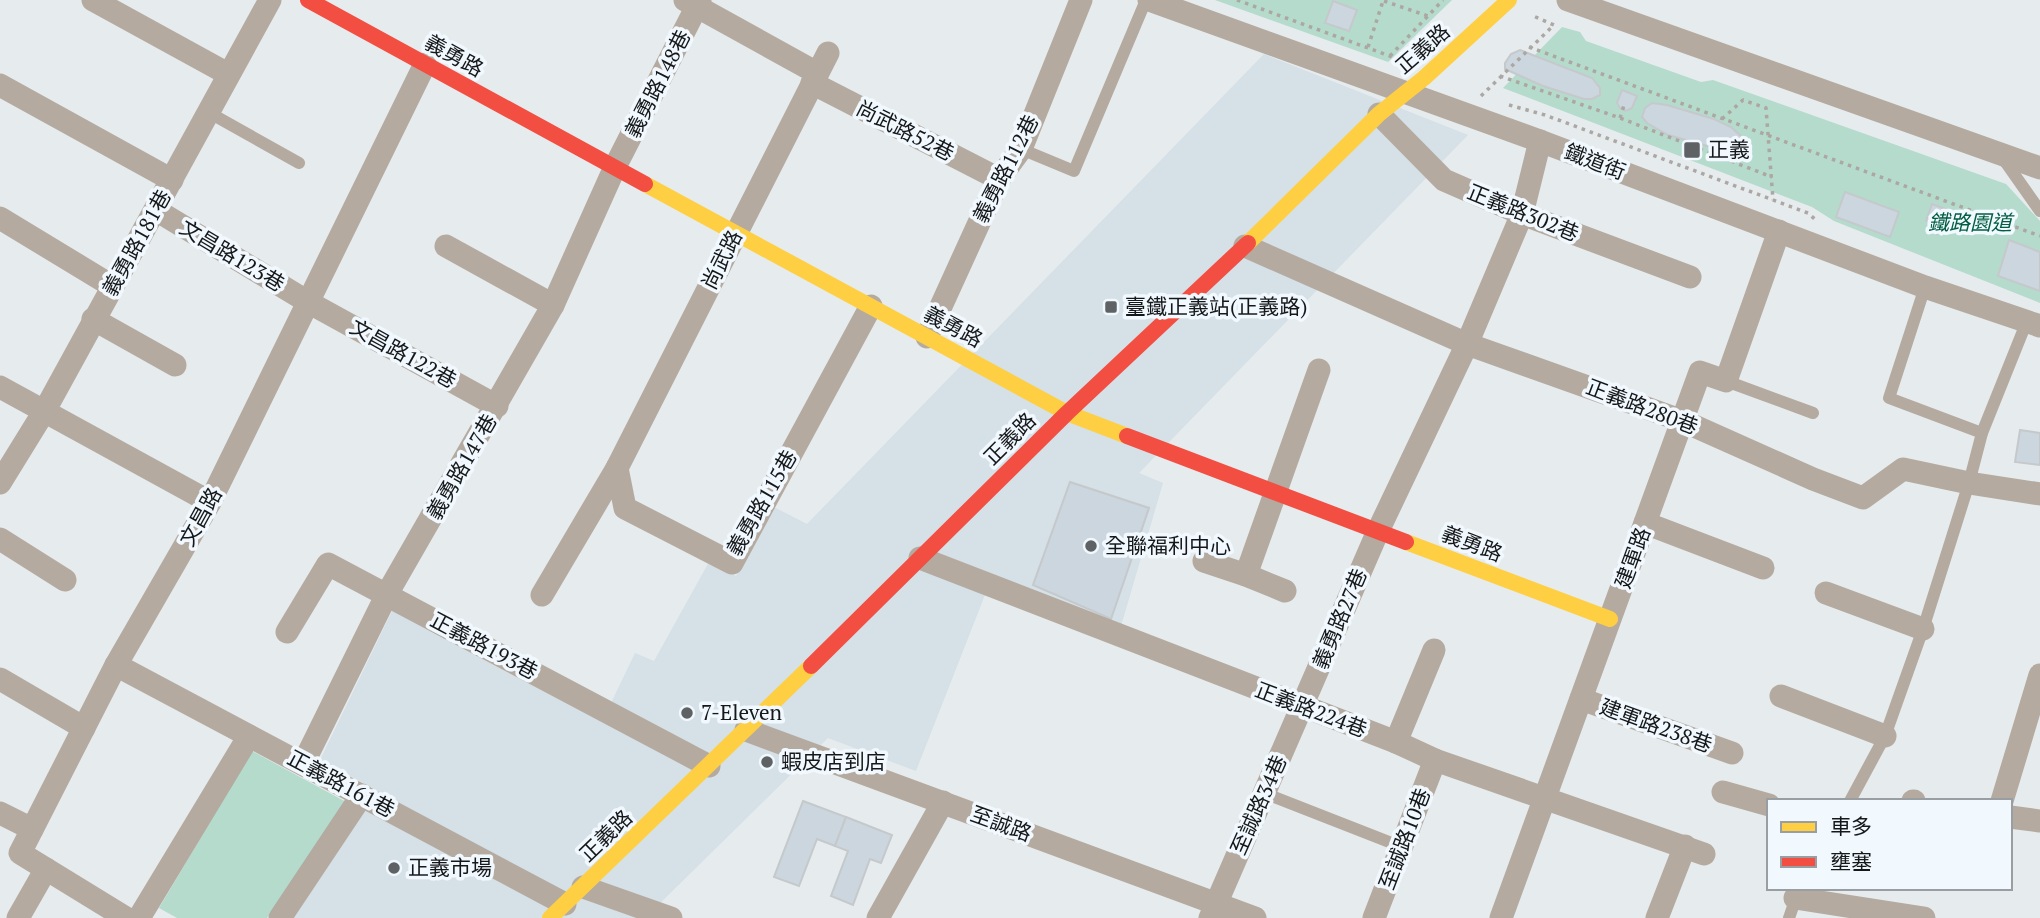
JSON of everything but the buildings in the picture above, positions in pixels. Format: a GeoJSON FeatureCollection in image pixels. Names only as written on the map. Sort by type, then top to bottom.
{"type":"FeatureCollection","features":[{"type":"Feature","properties":{"kind":"street"},"geometry":{"type":"LineString","coordinates":[[93,0],[228,74]]}},
{"type":"Feature","properties":{"kind":"street","name":"義勇路181巷"},"geometry":{"type":"LineString","coordinates":[[0,483],[45,410],[270,0]]}},
{"type":"Feature","properties":{"kind":"street","name":"義勇路"},"geometry":{"type":"LineString","coordinates":[[308,0],[1067,413],[1610,618]]}},
{"type":"Feature","properties":{"kind":"street","name":"義勇路112巷"},"geometry":{"type":"LineString","coordinates":[[928,337],[999,179],[1021,149],[1081,0]]}},
{"type":"Feature","properties":{"kind":"street","name":"鐵道街"},"geometry":{"type":"LineString","coordinates":[[1148,0],[1540,141],[1925,287],[2033,323]]}},
{"type":"Feature","properties":{"kind":"street","name":"正義路"},"geometry":{"type":"LineString","coordinates":[[558,911],[1067,413],[1245,246],[1378,114],[1509,0]]}},
{"type":"Feature","properties":{"kind":"street"},"geometry":{"type":"LineString","coordinates":[[1568,0],[2040,168]]}},
{"type":"Feature","properties":{"kind":"street","name":"尚武路52巷"},"geometry":{"type":"LineString","coordinates":[[694,2],[819,70],[999,179]]}},
{"type":"Feature","properties":{"kind":"street","name":"義勇路148巷"},"geometry":{"type":"LineString","coordinates":[[615,167],[694,2]]}},
{"type":"Feature","properties":{"kind":"street","name":"文昌路"},"geometry":{"type":"LineString","coordinates":[[126,918],[20,853],[116,665],[210,502],[425,64]]}},
{"type":"Feature","properties":{"kind":"street","name":"尚武路"},"geometry":{"type":"LineString","coordinates":[[542,595],[617,468],[819,70]]}},
{"type":"Feature","properties":{"kind":"street"},"geometry":{"type":"LineString","coordinates":[[0,85],[172,180]]}},
{"type":"Feature","properties":{"kind":"street","name":"正義路302巷"},"geometry":{"type":"LineString","coordinates":[[1378,114],[1444,180],[1522,214],[1690,277]]}},
{"type":"Feature","properties":{"kind":"street","name":"義勇路27巷"},"geometry":{"type":"LineString","coordinates":[[1302,707],[1378,531],[1467,344],[1522,214],[1540,141]]}},
{"type":"Feature","properties":{"kind":"street","name":"義勇路147巷"},"geometry":{"type":"LineString","coordinates":[[303,764],[387,594],[553,305],[615,167]]}},
{"type":"Feature","properties":{"kind":"street","name":"文昌路123巷"},"geometry":{"type":"LineString","coordinates":[[156,210],[308,302]]}},
{"type":"Feature","properties":{"kind":"street"},"geometry":{"type":"LineString","coordinates":[[0,218],[112,286]]}},
{"type":"Feature","properties":{"kind":"street"},"geometry":{"type":"LineString","coordinates":[[1726,381],[1779,231]]}},
{"type":"Feature","properties":{"kind":"street"},"geometry":{"type":"LineString","coordinates":[[446,246],[553,305]]}},
{"type":"Feature","properties":{"kind":"street","name":"正義路280巷"},"geometry":{"type":"LineString","coordinates":[[1245,246],[1467,344],[1683,421],[1813,480],[1863,498],[1903,469],[2040,494]]}},
{"type":"Feature","properties":{"kind":"street","name":"文昌路122巷"},"geometry":{"type":"LineString","coordinates":[[308,302],[497,406]]}},
{"type":"Feature","properties":{"kind":"street","name":"義勇路115巷"},"geometry":{"type":"LineString","coordinates":[[617,468],[625,508],[732,563],[870,306]]}},
{"type":"Feature","properties":{"kind":"street"},"geometry":{"type":"LineString","coordinates":[[93,319],[175,365]]}},
{"type":"Feature","properties":{"kind":"street"},"geometry":{"type":"LineString","coordinates":[[1246,575],[1319,370]]}},
{"type":"Feature","properties":{"kind":"street","name":"建軍路"},"geometry":{"type":"LineString","coordinates":[[1501,918],[1700,372],[1726,381]]}},
{"type":"Feature","properties":{"kind":"street"},"geometry":{"type":"LineString","coordinates":[[0,387],[210,502]]}},
{"type":"Feature","properties":{"kind":"street"},"geometry":{"type":"LineString","coordinates":[[1645,523],[1763,568]]}},
{"type":"Feature","properties":{"kind":"street"},"geometry":{"type":"LineString","coordinates":[[0,539],[65,580]]}},
{"type":"Feature","properties":{"kind":"street","name":"正義路224巷"},"geometry":{"type":"LineString","coordinates":[[920,558],[1396,742],[1435,760],[1695,850],[1657,918]]}},
{"type":"Feature","properties":{"kind":"street"},"geometry":{"type":"LineString","coordinates":[[1204,561],[1285,592]]}},
{"type":"Feature","properties":{"kind":"street","name":"正義路193巷"},"geometry":{"type":"LineString","coordinates":[[288,632],[328,564],[709,766]]}},
{"type":"Feature","properties":{"kind":"street"},"geometry":{"type":"LineString","coordinates":[[1826,593],[1923,629]]}},
{"type":"Feature","properties":{"kind":"street"},"geometry":{"type":"LineString","coordinates":[[1396,742],[1434,650]]}},
{"type":"Feature","properties":{"kind":"street","name":"正義路161巷"},"geometry":{"type":"LineString","coordinates":[[116,665],[362,796],[558,911]]}},
{"type":"Feature","properties":{"kind":"street"},"geometry":{"type":"LineString","coordinates":[[2003,799],[2035,708],[2040,675]]}},
{"type":"Feature","properties":{"kind":"street"},"geometry":{"type":"LineString","coordinates":[[0,679],[84,728]]}},
{"type":"Feature","properties":{"kind":"street"},"geometry":{"type":"LineString","coordinates":[[1781,696],[1885,736]]}},
{"type":"Feature","properties":{"kind":"street","name":"建軍路238巷"},"geometry":{"type":"LineString","coordinates":[[1581,699],[1732,753]]}},
{"type":"Feature","properties":{"kind":"street","name":"至誠路34巷"},"geometry":{"type":"LineString","coordinates":[[1212,910],[1302,707]]}},
{"type":"Feature","properties":{"kind":"street","name":"至誠路"},"geometry":{"type":"LineString","coordinates":[[746,730],[943,803],[1212,910],[1255,918]]}},
{"type":"Feature","properties":{"kind":"street"},"geometry":{"type":"LineString","coordinates":[[139,918],[249,736]]}},
{"type":"Feature","properties":{"kind":"street","name":"至誠路10巷"},"geometry":{"type":"LineString","coordinates":[[1374,918],[1435,760]]}},
{"type":"Feature","properties":{"kind":"street"},"geometry":{"type":"LineString","coordinates":[[1723,792],[1767,804]]}},
{"type":"Feature","properties":{"kind":"street"},"geometry":{"type":"LineString","coordinates":[[280,918],[362,796]]}},
{"type":"Feature","properties":{"kind":"street"},"geometry":{"type":"LineString","coordinates":[[878,918],[943,803]]}},
{"type":"Feature","properties":{"kind":"street"},"geometry":{"type":"LineString","coordinates":[[0,813],[32,829]]}},
{"type":"Feature","properties":{"kind":"street"},"geometry":{"type":"LineString","coordinates":[[2012,817],[2040,821]]}},
{"type":"Feature","properties":{"kind":"street"},"geometry":{"type":"LineString","coordinates":[[18,918],[46,869]]}},
{"type":"Feature","properties":{"kind":"street"},"geometry":{"type":"LineString","coordinates":[[583,887],[671,918]]}},
{"type":"Feature","properties":{"kind":"street"},"geometry":{"type":"LineString","coordinates":[[1795,901],[1882,915],[1924,918]]}},
{"type":"Feature","properties":{"kind":"lane"},"geometry":{"type":"LineString","coordinates":[[1021,149],[1074,171],[1148,0]]}},
{"type":"Feature","properties":{"kind":"lane"},"geometry":{"type":"LineString","coordinates":[[208,112],[299,163]]}},
{"type":"Feature","properties":{"kind":"lane"},"geometry":{"type":"LineString","coordinates":[[2000,153],[2040,211]]}},
{"type":"Feature","properties":{"kind":"lane"},"geometry":{"type":"LineString","coordinates":[[1925,287],[1889,398],[1982,433]]}},
{"type":"Feature","properties":{"kind":"lane"},"geometry":{"type":"LineString","coordinates":[[1851,799],[1885,736],[1923,629],[1982,433],[2033,323]]}},
{"type":"Feature","properties":{"kind":"lane"},"geometry":{"type":"LineString","coordinates":[[1726,381],[1813,412]]}},
{"type":"Feature","properties":{"kind":"lane"},"geometry":{"type":"LineString","coordinates":[[1264,793],[1402,847]]}},
{"type":"Feature","properties":{"kind":"path"},"geometry":{"type":"LineString","coordinates":[[1237,0],[1390,55],[1443,0]]}},
{"type":"Feature","properties":{"kind":"path"},"geometry":{"type":"LineString","coordinates":[[1368,47],[1383,0],[1428,16]]}},
{"type":"Feature","properties":{"kind":"path"},"geometry":{"type":"LineString","coordinates":[[1481,96],[1554,25]]}},
{"type":"Feature","properties":{"kind":"path"},"geometry":{"type":"LineString","coordinates":[[1529,47],[2040,236]]}},
{"type":"Feature","properties":{"kind":"path"},"geometry":{"type":"LineString","coordinates":[[1500,76],[1620,118],[1772,177]]}},
{"type":"Feature","properties":{"kind":"path"},"geometry":{"type":"LineString","coordinates":[[1722,119],[1743,100],[1766,108],[1773,200]]}},
{"type":"Feature","properties":{"kind":"path"},"geometry":{"type":"LineString","coordinates":[[1620,118],[1625,102]]}},
{"type":"Feature","properties":{"kind":"shaded area"},"geometry":{"type":"Polygon","coordinates":[[[1264,54],[1468,135],[1139,473],[1163,483],[1121,626],[992,577],[916,771],[828,738],[645,918],[290,918],[376,790],[320,760],[393,609],[602,722],[635,653],[654,661],[709,562],[736,576],[774,507],[807,524],[1264,54]]]}},
{"type":"Feature","properties":{"kind":"green space"},"geometry":{"type":"Polygon","coordinates":[[[1215,0],[1452,0],[1388,62],[1215,0]]]}},
{"type":"Feature","properties":{"kind":"green space","name":"鐵路園道"},"geometry":{"type":"Polygon","coordinates":[[[1562,27],[1580,32],[1586,41],[1701,82],[1713,80],[2006,184],[2040,221],[2040,303],[1834,221],[1812,207],[1503,88],[1562,27]]]}},
{"type":"Feature","properties":{"kind":"green space"},"geometry":{"type":"Polygon","coordinates":[[[252,751],[348,803],[267,918],[177,918],[159,908],[252,751]]]}},
{"type":"Feature","properties":{"kind":"traffic: slow"},"geometry":{"type":"LineString","coordinates":[[1248,243],[1379,114],[1424,78],[1509,0]]}},
{"type":"Feature","properties":{"kind":"traffic: slow"},"geometry":{"type":"LineString","coordinates":[[645,184],[1067,413],[1127,436]]}},
{"type":"Feature","properties":{"kind":"traffic: slow"},"geometry":{"type":"LineString","coordinates":[[1406,542],[1610,619]]}},
{"type":"Feature","properties":{"kind":"traffic: slow"},"geometry":{"type":"LineString","coordinates":[[550,918],[811,666]]}},
{"type":"Feature","properties":{"kind":"traffic: jam"},"geometry":{"type":"LineString","coordinates":[[308,0],[645,184]]}},
{"type":"Feature","properties":{"kind":"traffic: jam"},"geometry":{"type":"LineString","coordinates":[[811,666],[1067,413],[1248,243]]}},
{"type":"Feature","properties":{"kind":"traffic: jam"},"geometry":{"type":"LineString","coordinates":[[1127,436],[1406,542]]}},
{"type":"Feature","properties":{"kind":"place","name":"正義"},"geometry":{"type":"Point","coordinates":[1692,150]}},
{"type":"Feature","properties":{"kind":"place","name":"臺鐵正義站(正義路)"},"geometry":{"type":"Point","coordinates":[1111,307]}},
{"type":"Feature","properties":{"kind":"place","name":"全聯福利中心"},"geometry":{"type":"Point","coordinates":[1091,546]}},
{"type":"Feature","properties":{"kind":"place","name":"7-Eleven"},"geometry":{"type":"Point","coordinates":[687,713]}},
{"type":"Feature","properties":{"kind":"place","name":"蝦皮店到店"},"geometry":{"type":"Point","coordinates":[767,762]}},
{"type":"Feature","properties":{"kind":"place","name":"正義市場"},"geometry":{"type":"Point","coordinates":[394,868]}}]}
